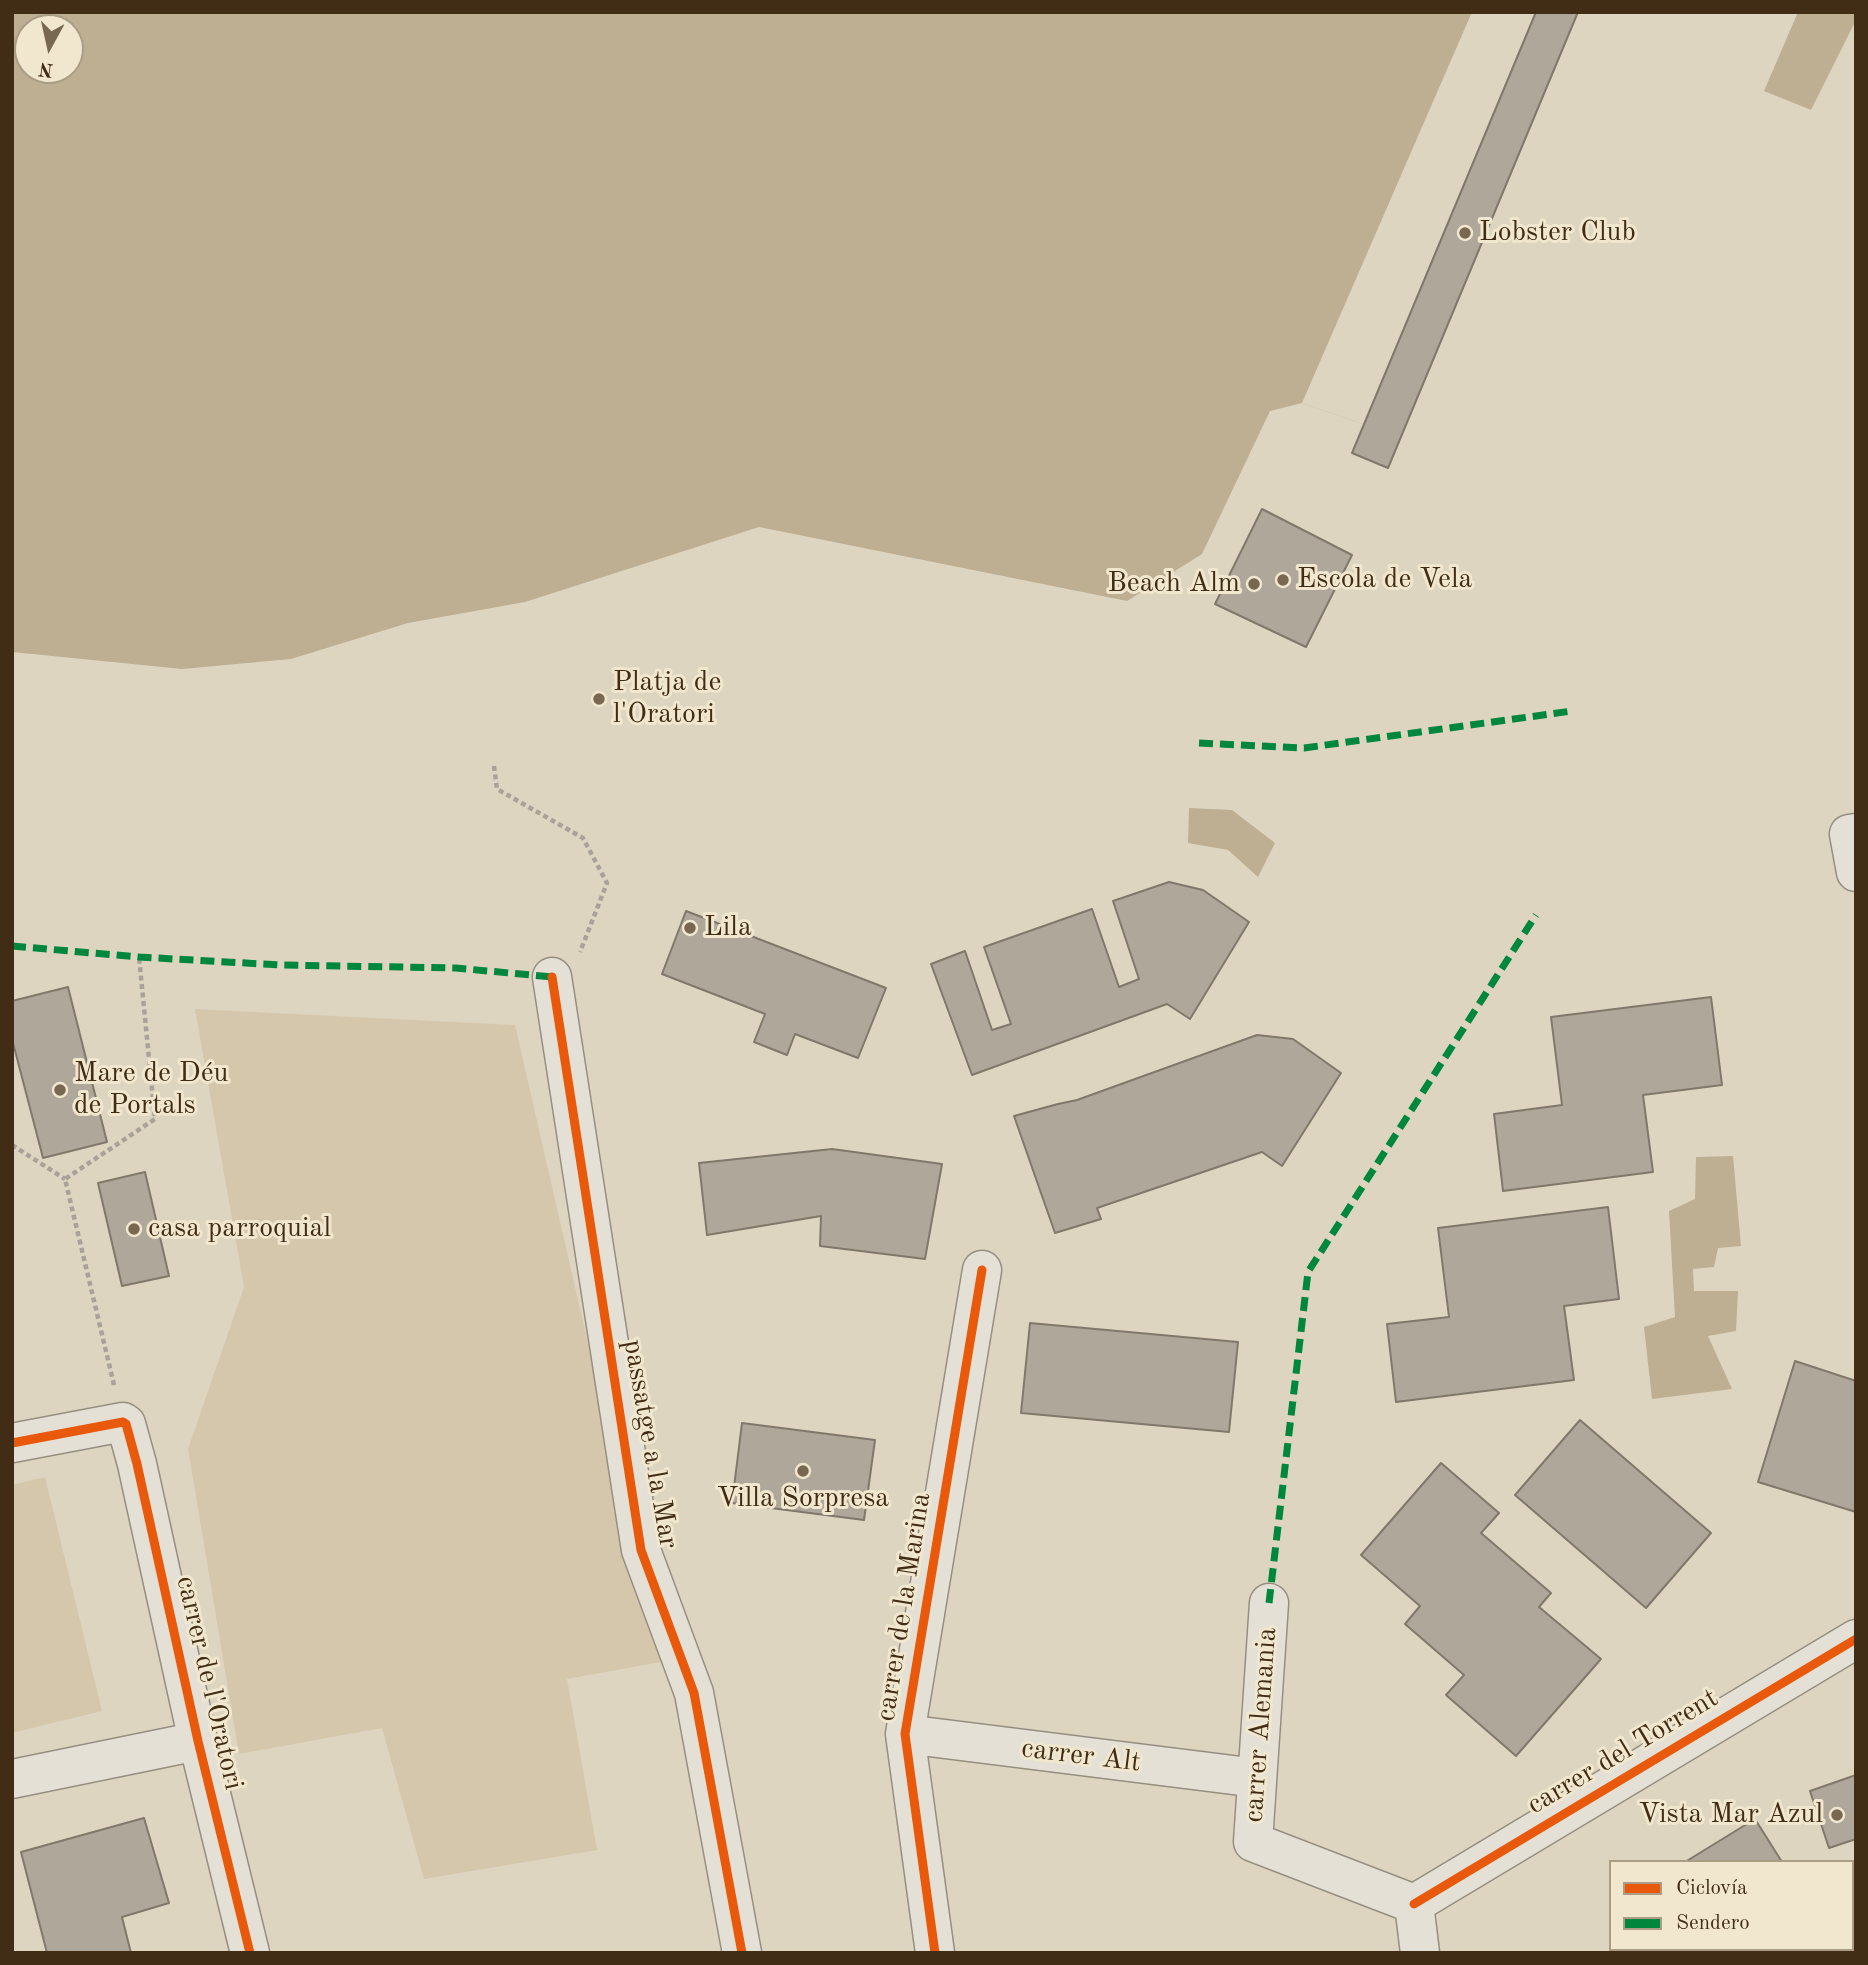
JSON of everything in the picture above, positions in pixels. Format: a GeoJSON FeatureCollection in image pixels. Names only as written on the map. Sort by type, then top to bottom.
{"type":"FeatureCollection","features":[{"type":"Feature","properties":{"kind":"street"},"geometry":{"type":"LineString","coordinates":[[1852,834],[1856,872]]}},
{"type":"Feature","properties":{"kind":"street","name":"passatge a la Mar"},"geometry":{"type":"LineString","coordinates":[[552,977],[641,1550],[695,1693],[742,1953]]}},
{"type":"Feature","properties":{"kind":"street","name":"carrer de la Marina"},"geometry":{"type":"LineString","coordinates":[[935,1953],[905,1734],[982,1270]]}},
{"type":"Feature","properties":{"kind":"street"},"geometry":{"type":"LineString","coordinates":[[12,1443],[124,1423]]}},
{"type":"Feature","properties":{"kind":"street","name":"carrer de l'Oratori"},"geometry":{"type":"LineString","coordinates":[[124,1423],[137,1464],[198,1741],[250,1953]]}},
{"type":"Feature","properties":{"kind":"street","name":"carrer Alemania"},"geometry":{"type":"LineString","coordinates":[[1269,1603],[1253,1842],[1413,1904]]}},
{"type":"Feature","properties":{"kind":"street","name":"carrer del Torrent"},"geometry":{"type":"LineString","coordinates":[[1413,1904],[1856,1639]]}},
{"type":"Feature","properties":{"kind":"street","name":"carrer Alt"},"geometry":{"type":"LineString","coordinates":[[905,1734],[1257,1778]]}},
{"type":"Feature","properties":{"kind":"street"},"geometry":{"type":"LineString","coordinates":[[12,1779],[198,1741]]}},
{"type":"Feature","properties":{"kind":"street"},"geometry":{"type":"LineString","coordinates":[[1413,1904],[1420,1953]]}},
{"type":"Feature","properties":{"kind":"path"},"geometry":{"type":"LineString","coordinates":[[494,766],[497,789],[583,838],[607,883],[574,967],[552,977]]}},
{"type":"Feature","properties":{"kind":"path"},"geometry":{"type":"LineString","coordinates":[[65,1179],[155,1119],[139,957]]}},
{"type":"Feature","properties":{"kind":"path"},"geometry":{"type":"LineString","coordinates":[[12,1145],[65,1179],[124,1423]]}},
{"type":"Feature","properties":{"kind":"shaded area"},"geometry":{"type":"Polygon","coordinates":[[[12,12],[1539,12],[1374,428],[1302,403],[1270,411],[1202,554],[1127,601],[759,527],[525,602],[408,623],[291,659],[182,669],[12,652],[12,12]]]}},
{"type":"Feature","properties":{"kind":"shaded area"},"geometry":{"type":"Polygon","coordinates":[[[1798,12],[1856,12],[1856,20],[1811,110],[1764,91],[1798,12]]]}},
{"type":"Feature","properties":{"kind":"shaded area"},"geometry":{"type":"Polygon","coordinates":[[[1189,808],[1232,810],[1275,843],[1258,877],[1228,850],[1188,843],[1189,808]]]}},
{"type":"Feature","properties":{"kind":"shaded area"},"geometry":{"type":"Polygon","coordinates":[[[195,1009],[515,1025],[661,1662],[567,1679],[597,1850],[424,1879],[382,1728],[239,1754],[188,1449],[244,1287],[195,1009]]]}},
{"type":"Feature","properties":{"kind":"shaded area"},"geometry":{"type":"Polygon","coordinates":[[[1733,1156],[1741,1246],[1718,1248],[1714,1267],[1693,1269],[1694,1291],[1738,1291],[1736,1331],[1708,1336],[1732,1389],[1652,1399],[1644,1327],[1675,1317],[1669,1211],[1695,1199],[1696,1157],[1733,1156]]]}},
{"type":"Feature","properties":{"kind":"shaded area"},"geometry":{"type":"Polygon","coordinates":[[[45,1477],[102,1711],[12,1733],[12,1485],[45,1477]]]}},
{"type":"Feature","properties":{"kind":"pier"},"geometry":{"type":"Polygon","coordinates":[[[1472,12],[1539,12],[1374,428],[1302,403],[1472,12]]]}},
{"type":"Feature","properties":{"kind":"building","name":"Lobster Club"},"geometry":{"type":"Polygon","coordinates":[[[1536,12],[1578,12],[1388,468],[1352,453],[1536,12]]]}},
{"type":"Feature","properties":{"kind":"building","name":"Escola de Vela"},"geometry":{"type":"Polygon","coordinates":[[[1262,509],[1352,555],[1306,647],[1215,604],[1262,509]]]}},
{"type":"Feature","properties":{"kind":"building"},"geometry":{"type":"Polygon","coordinates":[[[1169,882],[1203,890],[1249,922],[1190,1019],[1167,1004],[972,1075],[931,964],[965,951],[992,1030],[1011,1024],[984,947],[1092,909],[1119,987],[1139,979],[1113,901],[1169,882]]]}},
{"type":"Feature","properties":{"kind":"building"},"geometry":{"type":"Polygon","coordinates":[[[686,911],[886,988],[858,1058],[795,1034],[787,1055],[754,1042],[765,1014],[662,974],[686,911]]]}},
{"type":"Feature","properties":{"kind":"building","name":"Mare de Déu de Portals"},"geometry":{"type":"Polygon","coordinates":[[[68,987],[107,1142],[43,1158],[12,1039],[12,1001],[68,987]]]}},
{"type":"Feature","properties":{"kind":"building"},"geometry":{"type":"Polygon","coordinates":[[[1711,997],[1722,1085],[1643,1095],[1653,1172],[1503,1191],[1494,1114],[1562,1105],[1551,1017],[1711,997]]]}},
{"type":"Feature","properties":{"kind":"building"},"geometry":{"type":"Polygon","coordinates":[[[1257,1035],[1293,1039],[1341,1073],[1282,1166],[1262,1152],[1097,1208],[1101,1219],[1055,1233],[1014,1116],[1077,1100],[1257,1035]]]}},
{"type":"Feature","properties":{"kind":"building"},"geometry":{"type":"Polygon","coordinates":[[[832,1149],[942,1164],[925,1259],[820,1246],[821,1216],[707,1235],[699,1163],[832,1149]]]}},
{"type":"Feature","properties":{"kind":"building","name":"casa parroquial"},"geometry":{"type":"Polygon","coordinates":[[[145,1172],[169,1276],[122,1286],[98,1183],[145,1172]]]}},
{"type":"Feature","properties":{"kind":"building"},"geometry":{"type":"Polygon","coordinates":[[[1608,1207],[1619,1299],[1564,1306],[1574,1380],[1396,1402],[1387,1324],[1449,1317],[1438,1228],[1608,1207]]]}},
{"type":"Feature","properties":{"kind":"building"},"geometry":{"type":"Polygon","coordinates":[[[1030,1323],[1238,1342],[1229,1432],[1021,1413],[1030,1323]]]}},
{"type":"Feature","properties":{"kind":"building"},"geometry":{"type":"Polygon","coordinates":[[[1795,1361],[1856,1381],[1856,1512],[1758,1482],[1795,1361]]]}},
{"type":"Feature","properties":{"kind":"building"},"geometry":{"type":"Polygon","coordinates":[[[1580,1420],[1711,1533],[1646,1608],[1515,1495],[1580,1420]]]}},
{"type":"Feature","properties":{"kind":"building","name":"Villa Sorpresa"},"geometry":{"type":"Polygon","coordinates":[[[742,1423],[875,1440],[864,1520],[732,1503],[742,1423]]]}},
{"type":"Feature","properties":{"kind":"building"},"geometry":{"type":"Polygon","coordinates":[[[1441,1463],[1499,1513],[1481,1533],[1551,1593],[1539,1607],[1601,1659],[1516,1756],[1446,1695],[1464,1675],[1405,1624],[1420,1606],[1361,1555],[1441,1463]]]}},
{"type":"Feature","properties":{"kind":"building","name":"Vista Mar Azul"},"geometry":{"type":"Polygon","coordinates":[[[1856,1775],[1856,1839],[1829,1848],[1810,1791],[1856,1775]]]}},
{"type":"Feature","properties":{"kind":"building"},"geometry":{"type":"Polygon","coordinates":[[[144,1818],[169,1903],[122,1917],[131,1953],[47,1953],[21,1852],[144,1818]]]}},
{"type":"Feature","properties":{"kind":"building"},"geometry":{"type":"Polygon","coordinates":[[[1755,1819],[1781,1860],[1688,1860],[1755,1819]]]}},
{"type":"Feature","properties":{"kind":"building"},"geometry":{"type":"Polygon","coordinates":[[[1632,1951],[1838,1953],[1633,1953],[1632,1951]]]}},
{"type":"Feature","properties":{"kind":"marked path"},"geometry":{"type":"LineString","coordinates":[[1199,743],[1304,748],[1572,711]]}},
{"type":"Feature","properties":{"kind":"marked path"},"geometry":{"type":"LineString","coordinates":[[1269,1603],[1308,1272],[1536,915]]}},
{"type":"Feature","properties":{"kind":"marked path"},"geometry":{"type":"LineString","coordinates":[[12,946],[139,957],[280,965],[456,968],[552,977]]}},
{"type":"Feature","properties":{"kind":"cycle path"},"geometry":{"type":"LineString","coordinates":[[552,977],[641,1550],[694,1693],[742,1953]]}},
{"type":"Feature","properties":{"kind":"cycle path"},"geometry":{"type":"LineString","coordinates":[[935,1953],[905,1734],[982,1270]]}},
{"type":"Feature","properties":{"kind":"cycle path"},"geometry":{"type":"LineString","coordinates":[[12,1443],[123,1422],[126,1424],[198,1741],[250,1953]]}},
{"type":"Feature","properties":{"kind":"cycle path"},"geometry":{"type":"LineString","coordinates":[[1414,1904],[1856,1639]]}},
{"type":"Feature","properties":{"kind":"place","name":"Lobster Club"},"geometry":{"type":"Point","coordinates":[1465,233]}},
{"type":"Feature","properties":{"kind":"place","name":"Escola de Vela"},"geometry":{"type":"Point","coordinates":[1283,580]}},
{"type":"Feature","properties":{"kind":"place","name":"Beach Alm"},"geometry":{"type":"Point","coordinates":[1254,584]}},
{"type":"Feature","properties":{"kind":"place","name":"Platja de l'Oratori"},"geometry":{"type":"Point","coordinates":[599,699]}},
{"type":"Feature","properties":{"kind":"place","name":"Lila"},"geometry":{"type":"Point","coordinates":[690,928]}},
{"type":"Feature","properties":{"kind":"place","name":"Mare de Déu de Portals"},"geometry":{"type":"Point","coordinates":[60,1090]}},
{"type":"Feature","properties":{"kind":"place","name":"casa parroquial"},"geometry":{"type":"Point","coordinates":[134,1229]}},
{"type":"Feature","properties":{"kind":"place","name":"Villa Sorpresa"},"geometry":{"type":"Point","coordinates":[803,1471]}},
{"type":"Feature","properties":{"kind":"place","name":"Vista Mar Azul"},"geometry":{"type":"Point","coordinates":[1837,1815]}}]}
